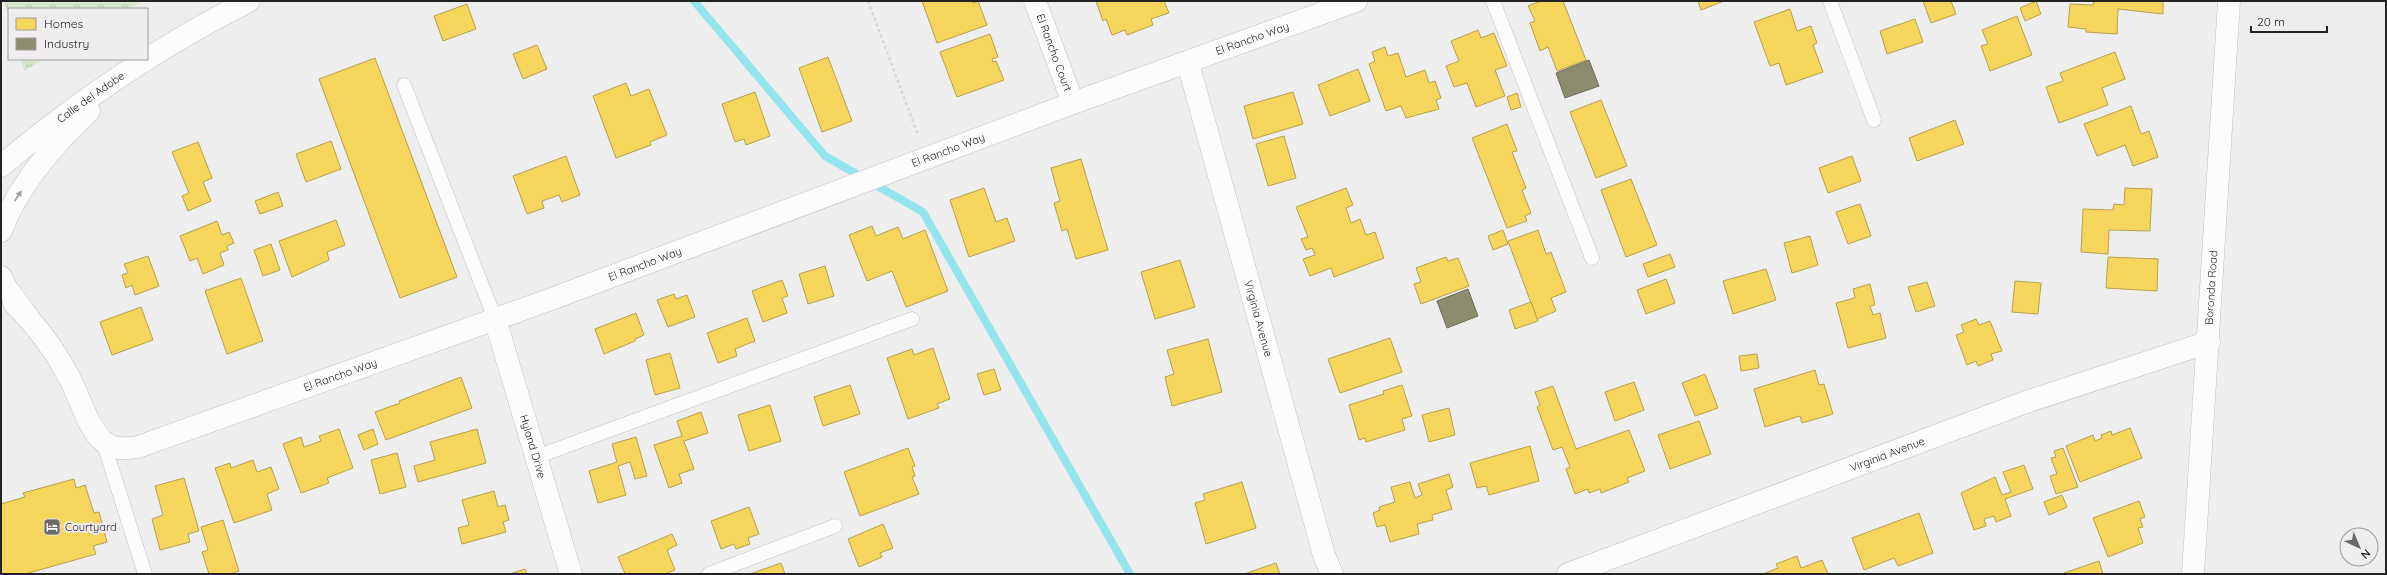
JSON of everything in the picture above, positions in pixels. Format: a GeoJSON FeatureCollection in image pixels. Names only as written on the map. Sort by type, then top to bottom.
{"type":"FeatureCollection","features":[{"type":"Feature","properties":{"kind":"street","name":"Calle del Adobe"},"geometry":{"type":"LineString","coordinates":[[148,59],[249,1]]}},
{"type":"Feature","properties":{"kind":"street","name":"El Rancho Court"},"geometry":{"type":"LineString","coordinates":[[1035,1],[1073,103]]}},
{"type":"Feature","properties":{"kind":"street","name":"El Rancho Way"},"geometry":{"type":"LineString","coordinates":[[103,441],[117,448],[138,447],[495,319],[1073,103],[1188,63],[1356,1]]}},
{"type":"Feature","properties":{"kind":"street","name":"Boronda Road"},"geometry":{"type":"LineString","coordinates":[[2193,574],[2209,342],[2229,1]]}},
{"type":"Feature","properties":{"kind":"street","name":"Calle del Adobe"},"geometry":{"type":"LineString","coordinates":[[1,166],[47,129],[146,60]]}},
{"type":"Feature","properties":{"kind":"street"},"geometry":{"type":"LineString","coordinates":[[1,231],[8,213],[35,171],[81,118],[141,63]]}},
{"type":"Feature","properties":{"kind":"street","name":"Virginia Avenue"},"geometry":{"type":"LineString","coordinates":[[1188,63],[1324,555],[1332,574]]}},
{"type":"Feature","properties":{"kind":"street"},"geometry":{"type":"LineString","coordinates":[[1,277],[5,286],[58,357],[95,431],[103,441]]}},
{"type":"Feature","properties":{"kind":"street"},"geometry":{"type":"LineString","coordinates":[[1,292],[28,317]]}},
{"type":"Feature","properties":{"kind":"street","name":"Hyland Drive"},"geometry":{"type":"LineString","coordinates":[[495,319],[571,574]]}},
{"type":"Feature","properties":{"kind":"street","name":"Virginia Avenue"},"geometry":{"type":"LineString","coordinates":[[1568,574],[2026,402],[2209,342]]}},
{"type":"Feature","properties":{"kind":"lane"},"geometry":{"type":"LineString","coordinates":[[1493,1],[1592,258]]}},
{"type":"Feature","properties":{"kind":"lane"},"geometry":{"type":"LineString","coordinates":[[1830,1],[1874,120]]}},
{"type":"Feature","properties":{"kind":"lane"},"geometry":{"type":"LineString","coordinates":[[404,85],[495,319]]}},
{"type":"Feature","properties":{"kind":"lane"},"geometry":{"type":"LineString","coordinates":[[536,457],[912,319]]}},
{"type":"Feature","properties":{"kind":"lane"},"geometry":{"type":"LineString","coordinates":[[103,441],[145,574]]}},
{"type":"Feature","properties":{"kind":"lane"},"geometry":{"type":"LineString","coordinates":[[709,574],[835,526]]}},
{"type":"Feature","properties":{"kind":"path"},"geometry":{"type":"LineString","coordinates":[[868,1],[920,139]]}},
{"type":"Feature","properties":{"kind":"green space"},"geometry":{"type":"Polygon","coordinates":[[[4,1],[143,1],[132,8],[8,8],[8,15],[4,1]]]}},
{"type":"Feature","properties":{"kind":"green space"},"geometry":{"type":"Polygon","coordinates":[[[21,60],[43,60],[24,71],[21,60]]]}},
{"type":"Feature","properties":{"kind":"building: Homes"},"geometry":{"type":"Polygon","coordinates":[[[922,1],[971,1],[973,3],[978,1],[987,25],[937,43],[922,1]]]}},
{"type":"Feature","properties":{"kind":"building: Homes"},"geometry":{"type":"Polygon","coordinates":[[[1096,1],[1164,1],[1169,13],[1151,19],[1153,25],[1127,35],[1125,30],[1112,35],[1106,19],[1103,21],[1096,1]]]}},
{"type":"Feature","properties":{"kind":"building: Homes"},"geometry":{"type":"Polygon","coordinates":[[[1541,1],[1563,1],[1586,60],[1557,71],[1548,47],[1540,51],[1530,23],[1535,21],[1528,6],[1541,1]]]}},
{"type":"Feature","properties":{"kind":"building: Homes"},"geometry":{"type":"Polygon","coordinates":[[[1698,1],[1724,1],[1701,10],[1698,1]]]}},
{"type":"Feature","properties":{"kind":"building: Homes"},"geometry":{"type":"Polygon","coordinates":[[[1923,1],[1951,1],[1956,14],[1931,23],[1923,1]]]}},
{"type":"Feature","properties":{"kind":"building: Homes"},"geometry":{"type":"Polygon","coordinates":[[[2036,1],[2041,14],[2025,21],[2020,8],[2036,1]]]}},
{"type":"Feature","properties":{"kind":"building: Homes"},"geometry":{"type":"Polygon","coordinates":[[[2094,1],[2163,1],[2163,14],[2118,9],[2117,34],[2086,32],[2086,29],[2068,27],[2070,4],[2093,5],[2094,1]]]}},
{"type":"Feature","properties":{"kind":"building: Homes"},"geometry":{"type":"Polygon","coordinates":[[[467,4],[476,29],[443,41],[434,16],[467,4]]]}},
{"type":"Feature","properties":{"kind":"building: Homes"},"geometry":{"type":"Polygon","coordinates":[[[1790,9],[1797,31],[1811,26],[1817,43],[1813,45],[1823,72],[1786,85],[1779,63],[1770,66],[1754,22],[1790,9]]]}},
{"type":"Feature","properties":{"kind":"building: Homes"},"geometry":{"type":"Polygon","coordinates":[[[2017,16],[2032,55],[1990,71],[1981,46],[1988,44],[1982,30],[2017,16]]]}},
{"type":"Feature","properties":{"kind":"building: Homes"},"geometry":{"type":"Polygon","coordinates":[[[1915,19],[1923,42],[1887,54],[1880,31],[1915,19]]]}},
{"type":"Feature","properties":{"kind":"building: Homes"},"geometry":{"type":"Polygon","coordinates":[[[1478,30],[1481,38],[1494,33],[1507,66],[1495,70],[1505,96],[1476,107],[1467,83],[1454,87],[1446,66],[1459,61],[1451,41],[1478,30]]]}},
{"type":"Feature","properties":{"kind":"building: Homes"},"geometry":{"type":"Polygon","coordinates":[[[990,34],[998,57],[992,59],[993,62],[996,61],[1004,80],[957,97],[940,52],[990,34]]]}},
{"type":"Feature","properties":{"kind":"building: Homes"},"geometry":{"type":"Polygon","coordinates":[[[537,45],[547,69],[523,79],[513,54],[537,45]]]}},
{"type":"Feature","properties":{"kind":"building: Homes"},"geometry":{"type":"Polygon","coordinates":[[[1385,47],[1388,56],[1398,53],[1406,77],[1425,70],[1429,83],[1435,81],[1441,98],[1436,100],[1439,109],[1406,118],[1401,106],[1386,111],[1369,64],[1375,61],[1372,52],[1385,47]]]}},
{"type":"Feature","properties":{"kind":"building: Homes"},"geometry":{"type":"Polygon","coordinates":[[[2115,52],[2125,79],[2102,88],[2108,105],[2059,123],[2046,87],[2063,81],[2060,73],[2115,52]]]}},
{"type":"Feature","properties":{"kind":"building: Homes"},"geometry":{"type":"Polygon","coordinates":[[[828,57],[852,121],[822,132],[799,68],[828,57]]]}},
{"type":"Feature","properties":{"kind":"building: Homes"},"geometry":{"type":"Polygon","coordinates":[[[375,58],[457,277],[400,298],[319,79],[375,58]]]}},
{"type":"Feature","properties":{"kind":"building: Homes"},"geometry":{"type":"Polygon","coordinates":[[[1358,69],[1370,101],[1330,116],[1318,85],[1358,69]]]}},
{"type":"Feature","properties":{"kind":"building: Homes"},"geometry":{"type":"Polygon","coordinates":[[[626,83],[631,96],[649,89],[667,135],[650,142],[651,145],[616,158],[593,96],[626,83]]]}},
{"type":"Feature","properties":{"kind":"building: Homes"},"geometry":{"type":"Polygon","coordinates":[[[755,92],[770,136],[746,145],[744,139],[735,142],[722,104],[755,92]]]}},
{"type":"Feature","properties":{"kind":"building: Homes"},"geometry":{"type":"Polygon","coordinates":[[[1293,92],[1303,124],[1253,139],[1244,106],[1293,92]]]}},
{"type":"Feature","properties":{"kind":"building: Homes"},"geometry":{"type":"Polygon","coordinates":[[[1517,93],[1521,107],[1511,110],[1507,97],[1517,93]]]}},
{"type":"Feature","properties":{"kind":"building: Homes"},"geometry":{"type":"Polygon","coordinates":[[[1601,100],[1627,166],[1596,178],[1570,112],[1601,100]]]}},
{"type":"Feature","properties":{"kind":"building: Homes"},"geometry":{"type":"Polygon","coordinates":[[[2131,106],[2141,134],[2149,131],[2158,157],[2133,166],[2125,145],[2097,156],[2084,124],[2131,106]]]}},
{"type":"Feature","properties":{"kind":"building: Homes"},"geometry":{"type":"Polygon","coordinates":[[[1955,120],[1964,144],[1917,161],[1909,138],[1955,120]]]}},
{"type":"Feature","properties":{"kind":"building: Homes"},"geometry":{"type":"Polygon","coordinates":[[[1507,124],[1517,151],[1512,152],[1526,188],[1522,190],[1531,213],[1525,216],[1527,221],[1507,228],[1472,138],[1507,124]]]}},
{"type":"Feature","properties":{"kind":"building: Homes"},"geometry":{"type":"Polygon","coordinates":[[[1284,136],[1296,178],[1268,186],[1256,144],[1284,136]]]}},
{"type":"Feature","properties":{"kind":"building: Homes"},"geometry":{"type":"Polygon","coordinates":[[[331,141],[341,169],[306,182],[296,154],[331,141]]]}},
{"type":"Feature","properties":{"kind":"building: Homes"},"geometry":{"type":"Polygon","coordinates":[[[198,142],[212,178],[203,182],[211,201],[188,211],[182,196],[189,193],[172,152],[198,142]]]}},
{"type":"Feature","properties":{"kind":"building: Homes"},"geometry":{"type":"Polygon","coordinates":[[[566,156],[580,195],[562,202],[559,195],[542,201],[544,208],[527,214],[513,176],[566,156]]]}},
{"type":"Feature","properties":{"kind":"building: Homes"},"geometry":{"type":"Polygon","coordinates":[[[1852,156],[1861,181],[1828,193],[1819,168],[1852,156]]]}},
{"type":"Feature","properties":{"kind":"building: Homes"},"geometry":{"type":"Polygon","coordinates":[[[1081,159],[1108,250],[1076,259],[1067,229],[1062,231],[1054,203],[1060,201],[1051,168],[1081,159]]]}},
{"type":"Feature","properties":{"kind":"building: Homes"},"geometry":{"type":"Polygon","coordinates":[[[1631,179],[1657,245],[1626,257],[1601,190],[1631,179]]]}},
{"type":"Feature","properties":{"kind":"building: Homes"},"geometry":{"type":"Polygon","coordinates":[[[984,188],[996,222],[1007,218],[1015,241],[969,257],[950,200],[984,188]]]}},
{"type":"Feature","properties":{"kind":"building: Homes"},"geometry":{"type":"Polygon","coordinates":[[[1346,188],[1353,205],[1346,208],[1351,223],[1360,219],[1366,235],[1375,232],[1384,258],[1334,277],[1331,268],[1310,276],[1303,259],[1315,255],[1312,248],[1306,250],[1301,239],[1308,237],[1296,207],[1346,188]]]}},
{"type":"Feature","properties":{"kind":"building: Homes"},"geometry":{"type":"Polygon","coordinates":[[[2125,188],[2152,189],[2150,231],[2109,230],[2108,254],[2081,252],[2083,209],[2113,210],[2114,204],[2124,205],[2125,188]]]}},
{"type":"Feature","properties":{"kind":"building: Homes"},"geometry":{"type":"Polygon","coordinates":[[[278,192],[283,206],[260,214],[255,201],[278,192]]]}},
{"type":"Feature","properties":{"kind":"building: Homes"},"geometry":{"type":"Polygon","coordinates":[[[1860,204],[1871,236],[1848,244],[1836,212],[1860,204]]]}},
{"type":"Feature","properties":{"kind":"building: Homes"},"geometry":{"type":"Polygon","coordinates":[[[336,220],[345,245],[327,252],[329,260],[292,277],[279,241],[336,220]]]}},
{"type":"Feature","properties":{"kind":"building: Homes"},"geometry":{"type":"Polygon","coordinates":[[[217,221],[222,235],[229,232],[234,243],[227,246],[228,250],[220,253],[224,265],[203,274],[197,258],[190,261],[180,236],[217,221]]]}},
{"type":"Feature","properties":{"kind":"building: Homes"},"geometry":{"type":"Polygon","coordinates":[[[872,226],[876,236],[898,227],[903,239],[925,230],[948,291],[906,307],[892,271],[867,281],[849,235],[872,226]]]}},
{"type":"Feature","properties":{"kind":"building: Homes"},"geometry":{"type":"Polygon","coordinates":[[[1503,230],[1508,244],[1493,250],[1488,236],[1503,230]]]}},
{"type":"Feature","properties":{"kind":"building: Homes"},"geometry":{"type":"Polygon","coordinates":[[[1538,230],[1546,254],[1551,252],[1566,292],[1551,298],[1556,311],[1537,319],[1508,241],[1538,230]]]}},
{"type":"Feature","properties":{"kind":"building: Homes"},"geometry":{"type":"Polygon","coordinates":[[[1810,236],[1818,265],[1792,273],[1784,243],[1810,236]]]}},
{"type":"Feature","properties":{"kind":"building: Homes"},"geometry":{"type":"Polygon","coordinates":[[[271,244],[280,270],[263,276],[254,250],[271,244]]]}},
{"type":"Feature","properties":{"kind":"building: Homes"},"geometry":{"type":"Polygon","coordinates":[[[1670,254],[1675,267],[1648,277],[1643,264],[1670,254]]]}},
{"type":"Feature","properties":{"kind":"building: Homes"},"geometry":{"type":"Polygon","coordinates":[[[148,256],[159,286],[135,295],[132,285],[126,288],[122,275],[128,273],[124,264],[148,256]]]}},
{"type":"Feature","properties":{"kind":"building: Homes"},"geometry":{"type":"Polygon","coordinates":[[[1446,257],[1448,261],[1458,258],[1469,286],[1421,304],[1414,284],[1421,282],[1416,268],[1446,257]]]}},
{"type":"Feature","properties":{"kind":"building: Homes"},"geometry":{"type":"Polygon","coordinates":[[[2108,257],[2158,259],[2157,291],[2106,288],[2108,257]]]}},
{"type":"Feature","properties":{"kind":"building: Homes"},"geometry":{"type":"Polygon","coordinates":[[[1180,260],[1195,307],[1155,319],[1141,272],[1180,260]]]}},
{"type":"Feature","properties":{"kind":"building: Homes"},"geometry":{"type":"Polygon","coordinates":[[[825,266],[834,296],[808,304],[799,274],[825,266]]]}},
{"type":"Feature","properties":{"kind":"building: Homes"},"geometry":{"type":"Polygon","coordinates":[[[1766,269],[1776,300],[1733,314],[1723,281],[1766,269]]]}},
{"type":"Feature","properties":{"kind":"building: Homes"},"geometry":{"type":"Polygon","coordinates":[[[241,278],[263,341],[227,354],[205,291],[241,278]]]}},
{"type":"Feature","properties":{"kind":"building: Homes"},"geometry":{"type":"Polygon","coordinates":[[[1666,279],[1675,303],[1646,314],[1637,290],[1666,279]]]}},
{"type":"Feature","properties":{"kind":"building: Homes"},"geometry":{"type":"Polygon","coordinates":[[[782,280],[788,296],[782,298],[787,313],[763,322],[752,291],[782,280]]]}},
{"type":"Feature","properties":{"kind":"building: Homes"},"geometry":{"type":"Polygon","coordinates":[[[2015,281],[2041,283],[2038,314],[2012,312],[2015,281]]]}},
{"type":"Feature","properties":{"kind":"building: Homes"},"geometry":{"type":"Polygon","coordinates":[[[1927,282],[1935,306],[1916,312],[1908,287],[1927,282]]]}},
{"type":"Feature","properties":{"kind":"building: Homes"},"geometry":{"type":"Polygon","coordinates":[[[1870,284],[1875,305],[1870,306],[1873,315],[1880,313],[1886,338],[1848,348],[1836,303],[1855,298],[1853,289],[1870,284]]]}},
{"type":"Feature","properties":{"kind":"building: Homes"},"geometry":{"type":"Polygon","coordinates":[[[674,294],[676,299],[687,295],[695,317],[668,327],[657,300],[674,294]]]}},
{"type":"Feature","properties":{"kind":"building: Homes"},"geometry":{"type":"Polygon","coordinates":[[[1531,302],[1538,321],[1515,329],[1509,310],[1531,302]]]}},
{"type":"Feature","properties":{"kind":"building: Homes"},"geometry":{"type":"Polygon","coordinates":[[[141,307],[153,340],[112,355],[100,322],[141,307]]]}},
{"type":"Feature","properties":{"kind":"building: Homes"},"geometry":{"type":"Polygon","coordinates":[[[636,313],[644,335],[635,339],[635,341],[604,354],[595,329],[636,313]]]}},
{"type":"Feature","properties":{"kind":"building: Homes"},"geometry":{"type":"Polygon","coordinates":[[[747,318],[755,341],[735,349],[737,356],[718,363],[707,333],[747,318]]]}},
{"type":"Feature","properties":{"kind":"building: Homes"},"geometry":{"type":"Polygon","coordinates":[[[1976,319],[1979,325],[1990,321],[2002,351],[1991,354],[1993,360],[1978,366],[1976,361],[1967,365],[1956,335],[1964,332],[1961,325],[1976,319]]]}},
{"type":"Feature","properties":{"kind":"building: Homes"},"geometry":{"type":"Polygon","coordinates":[[[1390,338],[1402,372],[1340,393],[1328,359],[1390,338]]]}},
{"type":"Feature","properties":{"kind":"building: Homes"},"geometry":{"type":"Polygon","coordinates":[[[1208,339],[1222,392],[1172,406],[1165,377],[1174,374],[1167,350],[1208,339]]]}},
{"type":"Feature","properties":{"kind":"building: Homes"},"geometry":{"type":"Polygon","coordinates":[[[933,348],[950,399],[937,404],[939,408],[908,419],[887,358],[912,349],[914,355],[933,348]]]}},
{"type":"Feature","properties":{"kind":"building: Homes"},"geometry":{"type":"Polygon","coordinates":[[[670,353],[680,388],[655,395],[646,360],[670,353]]]}},
{"type":"Feature","properties":{"kind":"building: Homes"},"geometry":{"type":"Polygon","coordinates":[[[1757,354],[1759,368],[1741,371],[1739,356],[1757,354]]]}},
{"type":"Feature","properties":{"kind":"building: Homes"},"geometry":{"type":"Polygon","coordinates":[[[994,369],[1001,390],[984,395],[977,374],[994,369]]]}},
{"type":"Feature","properties":{"kind":"building: Homes"},"geometry":{"type":"Polygon","coordinates":[[[1815,370],[1819,385],[1824,384],[1833,414],[1802,423],[1800,416],[1765,427],[1754,389],[1815,370]]]}},
{"type":"Feature","properties":{"kind":"building: Homes"},"geometry":{"type":"Polygon","coordinates":[[[1705,374],[1718,408],[1695,416],[1682,383],[1705,374]]]}},
{"type":"Feature","properties":{"kind":"building: Homes"},"geometry":{"type":"Polygon","coordinates":[[[461,377],[472,408],[386,440],[375,412],[461,377]]]}},
{"type":"Feature","properties":{"kind":"building: Homes"},"geometry":{"type":"Polygon","coordinates":[[[1634,382],[1644,410],[1615,421],[1605,392],[1634,382]]]}},
{"type":"Feature","properties":{"kind":"building: Homes"},"geometry":{"type":"Polygon","coordinates":[[[850,385],[860,414],[823,426],[814,397],[850,385]]]}},
{"type":"Feature","properties":{"kind":"building: Homes"},"geometry":{"type":"Polygon","coordinates":[[[1402,385],[1412,416],[1402,419],[1405,430],[1366,442],[1365,438],[1359,440],[1349,405],[1384,394],[1383,391],[1402,385]]]}},
{"type":"Feature","properties":{"kind":"building: Homes"},"geometry":{"type":"Polygon","coordinates":[[[1553,386],[1576,449],[1629,430],[1645,471],[1627,478],[1629,482],[1601,493],[1600,489],[1589,493],[1588,489],[1575,494],[1566,469],[1570,467],[1562,447],[1553,450],[1537,407],[1540,405],[1535,392],[1553,386]]]}},
{"type":"Feature","properties":{"kind":"building: Homes"},"geometry":{"type":"Polygon","coordinates":[[[770,405],[781,441],[749,451],[738,415],[770,405]]]}},
{"type":"Feature","properties":{"kind":"building: Homes"},"geometry":{"type":"Polygon","coordinates":[[[1449,408],[1455,435],[1429,442],[1422,415],[1449,408]]]}},
{"type":"Feature","properties":{"kind":"building: Homes"},"geometry":{"type":"Polygon","coordinates":[[[701,412],[708,433],[684,441],[694,469],[679,474],[682,483],[669,488],[654,445],[682,436],[677,421],[701,412]]]}},
{"type":"Feature","properties":{"kind":"building: Homes"},"geometry":{"type":"Polygon","coordinates":[[[1699,421],[1711,454],[1670,469],[1658,435],[1699,421]]]}},
{"type":"Feature","properties":{"kind":"building: Homes"},"geometry":{"type":"Polygon","coordinates":[[[2130,428],[2142,458],[2080,482],[2066,446],[2093,435],[2095,441],[2102,438],[2101,435],[2111,431],[2112,435],[2130,428]]]}},
{"type":"Feature","properties":{"kind":"building: Homes"},"geometry":{"type":"Polygon","coordinates":[[[339,429],[353,468],[327,478],[329,483],[301,493],[283,444],[301,437],[304,447],[321,441],[319,436],[339,429]]]}},
{"type":"Feature","properties":{"kind":"building: Homes"},"geometry":{"type":"Polygon","coordinates":[[[373,429],[378,444],[364,450],[358,435],[373,429]]]}},
{"type":"Feature","properties":{"kind":"building: Homes"},"geometry":{"type":"Polygon","coordinates":[[[477,429],[486,463],[418,482],[414,466],[435,460],[430,442],[477,429]]]}},
{"type":"Feature","properties":{"kind":"building: Homes"},"geometry":{"type":"Polygon","coordinates":[[[636,437],[647,476],[635,479],[630,462],[618,466],[626,495],[598,503],[589,471],[617,462],[612,444],[636,437]]]}},
{"type":"Feature","properties":{"kind":"building: Homes"},"geometry":{"type":"Polygon","coordinates":[[[1530,446],[1539,481],[1489,495],[1486,486],[1477,488],[1470,463],[1530,446]]]}},
{"type":"Feature","properties":{"kind":"building: Homes"},"geometry":{"type":"Polygon","coordinates":[[[908,448],[915,466],[912,467],[915,476],[912,477],[919,494],[860,516],[844,472],[908,448]]]}},
{"type":"Feature","properties":{"kind":"building: Homes"},"geometry":{"type":"Polygon","coordinates":[[[2063,448],[2078,487],[2056,494],[2050,476],[2057,474],[2051,458],[2056,457],[2054,451],[2063,448]]]}},
{"type":"Feature","properties":{"kind":"building: Homes"},"geometry":{"type":"Polygon","coordinates":[[[397,453],[406,487],[380,494],[371,460],[397,453]]]}},
{"type":"Feature","properties":{"kind":"building: Homes"},"geometry":{"type":"Polygon","coordinates":[[[253,460],[257,472],[271,467],[279,489],[267,494],[272,510],[234,523],[215,468],[230,463],[231,468],[253,460]]]}},
{"type":"Feature","properties":{"kind":"building: Homes"},"geometry":{"type":"Polygon","coordinates":[[[2024,465],[2033,489],[2005,499],[2011,516],[1996,522],[1994,516],[1984,519],[1986,526],[1974,530],[1961,493],[1995,477],[2002,495],[2011,492],[2003,472],[2024,465]]]}},
{"type":"Feature","properties":{"kind":"building: Homes"},"geometry":{"type":"Polygon","coordinates":[[[1449,474],[1453,487],[1446,490],[1452,509],[1432,515],[1433,520],[1417,524],[1419,534],[1390,542],[1385,525],[1377,527],[1373,513],[1380,510],[1379,507],[1395,502],[1391,487],[1410,482],[1415,498],[1422,495],[1418,484],[1449,474]]]}},
{"type":"Feature","properties":{"kind":"building: Homes"},"geometry":{"type":"Polygon","coordinates":[[[184,478],[199,531],[188,534],[190,542],[160,550],[152,519],[163,515],[155,486],[184,478]]]}},
{"type":"Feature","properties":{"kind":"building: Homes","name":"Courtyard"},"geometry":{"type":"Polygon","coordinates":[[[74,479],[76,488],[85,485],[94,513],[99,512],[107,542],[93,546],[96,554],[25,574],[1,574],[1,504],[25,497],[23,493],[74,479]]]}},
{"type":"Feature","properties":{"kind":"building: Homes"},"geometry":{"type":"Polygon","coordinates":[[[1242,482],[1256,528],[1206,544],[1195,503],[1205,500],[1203,494],[1242,482]]]}},
{"type":"Feature","properties":{"kind":"building: Homes"},"geometry":{"type":"Polygon","coordinates":[[[494,491],[498,507],[505,505],[509,520],[503,522],[506,532],[462,544],[458,528],[469,525],[462,500],[494,491]]]}},
{"type":"Feature","properties":{"kind":"building: Homes"},"geometry":{"type":"Polygon","coordinates":[[[2062,495],[2067,507],[2049,515],[2044,502],[2062,495]]]}},
{"type":"Feature","properties":{"kind":"building: Homes"},"geometry":{"type":"Polygon","coordinates":[[[2139,501],[2145,517],[2140,519],[2143,527],[2138,528],[2143,543],[2108,557],[2093,518],[2139,501]]]}},
{"type":"Feature","properties":{"kind":"building: Homes"},"geometry":{"type":"Polygon","coordinates":[[[749,507],[759,534],[748,538],[750,544],[736,549],[734,544],[721,549],[711,521],[749,507]]]}},
{"type":"Feature","properties":{"kind":"building: Homes"},"geometry":{"type":"Polygon","coordinates":[[[1919,513],[1933,553],[1898,566],[1894,558],[1864,570],[1852,538],[1919,513]]]}},
{"type":"Feature","properties":{"kind":"building: Homes"},"geometry":{"type":"Polygon","coordinates":[[[223,520],[239,571],[230,574],[209,574],[202,552],[208,550],[201,527],[223,520]]]}},
{"type":"Feature","properties":{"kind":"building: Homes"},"geometry":{"type":"Polygon","coordinates":[[[883,524],[893,548],[880,553],[882,557],[859,567],[848,539],[883,524]]]}},
{"type":"Feature","properties":{"kind":"building: Homes"},"geometry":{"type":"Polygon","coordinates":[[[672,534],[677,545],[667,550],[675,570],[665,574],[625,574],[618,557],[672,534]]]}},
{"type":"Feature","properties":{"kind":"building: Homes"},"geometry":{"type":"Polygon","coordinates":[[[1797,556],[1801,568],[1822,560],[1828,574],[1763,574],[1778,568],[1776,564],[1797,556]]]}},
{"type":"Feature","properties":{"kind":"building: Homes"},"geometry":{"type":"Polygon","coordinates":[[[2099,561],[2103,574],[2064,573],[2099,561]]]}},
{"type":"Feature","properties":{"kind":"building: Homes"},"geometry":{"type":"Polygon","coordinates":[[[781,563],[785,574],[750,574],[781,563]]]}},
{"type":"Feature","properties":{"kind":"building: Homes"},"geometry":{"type":"Polygon","coordinates":[[[1276,563],[1280,574],[1244,574],[1276,563]]]}},
{"type":"Feature","properties":{"kind":"building: Homes"},"geometry":{"type":"Polygon","coordinates":[[[525,569],[527,574],[510,574],[525,569]]]}},
{"type":"Feature","properties":{"kind":"building: Industry"},"geometry":{"type":"Polygon","coordinates":[[[1589,60],[1599,86],[1565,98],[1556,73],[1589,60]]]}},
{"type":"Feature","properties":{"kind":"building: Industry"},"geometry":{"type":"Polygon","coordinates":[[[1468,289],[1478,316],[1447,328],[1437,301],[1468,289]]]}},
{"type":"Feature","properties":{"kind":"waterway"},"geometry":{"type":"LineString","coordinates":[[694,1],[825,156],[923,212],[1130,574]]}},
{"type":"Feature","properties":{"kind":"place","name":"Courtyard"},"geometry":{"type":"Point","coordinates":[52,527]}}]}
